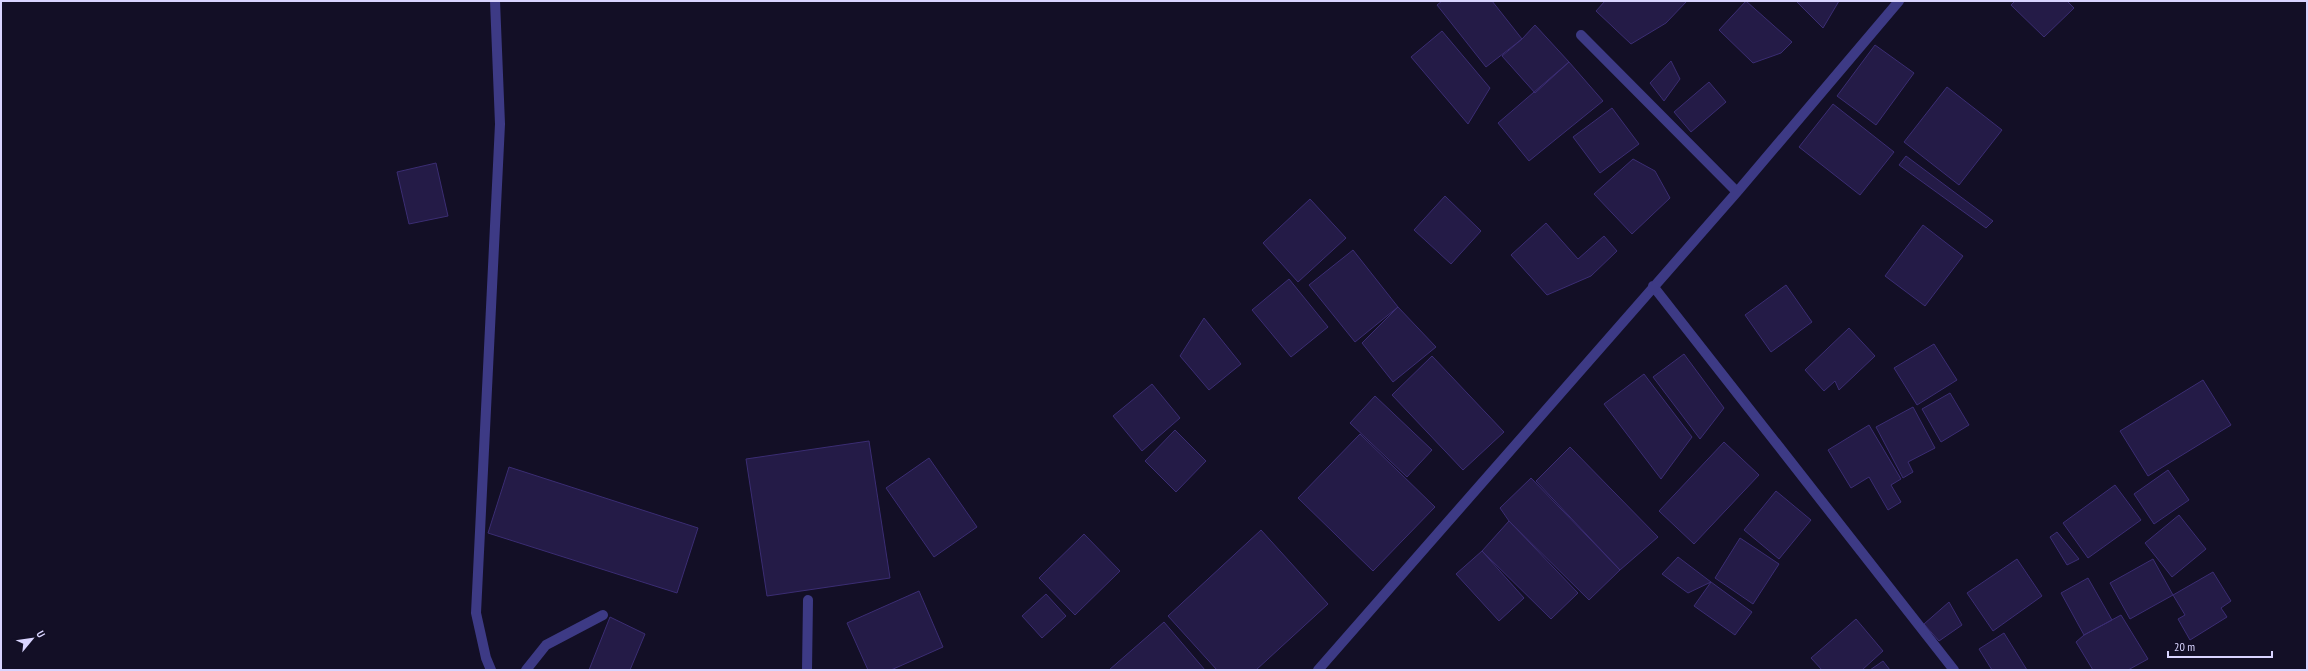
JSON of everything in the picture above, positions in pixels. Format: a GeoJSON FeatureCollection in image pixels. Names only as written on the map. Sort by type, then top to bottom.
{"type":"FeatureCollection","features":[{"type":"Feature","properties":{"kind":"street"},"geometry":{"type":"LineString","coordinates":[[491,670],[486,658],[476,614],[500,124],[495,1]]}},
{"type":"Feature","properties":{"kind":"street"},"geometry":{"type":"LineString","coordinates":[[1318,670],[1653,286],[1737,192],[1899,1]]}},
{"type":"Feature","properties":{"kind":"street"},"geometry":{"type":"LineString","coordinates":[[1580,35],[1737,192]]}},
{"type":"Feature","properties":{"kind":"street"},"geometry":{"type":"LineString","coordinates":[[1653,286],[1954,670]]}},
{"type":"Feature","properties":{"kind":"street"},"geometry":{"type":"LineString","coordinates":[[808,600],[808,670]]}},
{"type":"Feature","properties":{"kind":"street"},"geometry":{"type":"LineString","coordinates":[[526,670],[546,645],[603,615]]}},
{"type":"Feature","properties":{"kind":"building"},"geometry":{"type":"Polygon","coordinates":[[[1442,1],[1492,1],[1522,39],[1486,67],[1437,5],[1442,1]]]}},
{"type":"Feature","properties":{"kind":"building"},"geometry":{"type":"Polygon","coordinates":[[[1605,1],[1687,1],[1666,23],[1631,44],[1596,11],[1605,1]]]}},
{"type":"Feature","properties":{"kind":"building"},"geometry":{"type":"Polygon","coordinates":[[[1746,1],[1792,42],[1781,53],[1753,63],[1719,30],[1746,1]]]}},
{"type":"Feature","properties":{"kind":"building"},"geometry":{"type":"Polygon","coordinates":[[[1796,1],[1839,1],[1823,28],[1796,1]]]}},
{"type":"Feature","properties":{"kind":"building"},"geometry":{"type":"Polygon","coordinates":[[[2015,1],[2067,1],[2074,8],[2044,37],[2011,5],[2015,1]]]}},
{"type":"Feature","properties":{"kind":"building"},"geometry":{"type":"Polygon","coordinates":[[[1535,25],[1569,62],[1535,93],[1502,56],[1522,39],[1535,25]]]}},
{"type":"Feature","properties":{"kind":"building"},"geometry":{"type":"Polygon","coordinates":[[[1442,31],[1490,88],[1468,124],[1411,57],[1442,31]]]}},
{"type":"Feature","properties":{"kind":"building"},"geometry":{"type":"Polygon","coordinates":[[[1875,45],[1914,73],[1876,125],[1837,96],[1875,45]]]}},
{"type":"Feature","properties":{"kind":"building"},"geometry":{"type":"Polygon","coordinates":[[[1671,61],[1680,79],[1664,101],[1650,83],[1671,61]]]}},
{"type":"Feature","properties":{"kind":"building"},"geometry":{"type":"Polygon","coordinates":[[[1569,62],[1603,101],[1529,161],[1498,123],[1569,62]]]}},
{"type":"Feature","properties":{"kind":"building"},"geometry":{"type":"Polygon","coordinates":[[[1709,82],[1726,102],[1691,132],[1674,112],[1709,82]]]}},
{"type":"Feature","properties":{"kind":"building"},"geometry":{"type":"Polygon","coordinates":[[[1947,87],[2002,130],[1959,185],[1904,142],[1947,87]]]}},
{"type":"Feature","properties":{"kind":"building"},"geometry":{"type":"Polygon","coordinates":[[[1833,104],[1894,152],[1860,195],[1799,147],[1833,104]]]}},
{"type":"Feature","properties":{"kind":"building"},"geometry":{"type":"Polygon","coordinates":[[[1612,108],[1639,144],[1600,173],[1573,137],[1612,108]]]}},
{"type":"Feature","properties":{"kind":"building"},"geometry":{"type":"Polygon","coordinates":[[[1906,156],[1993,221],[1986,228],[1899,165],[1906,156]]]}},
{"type":"Feature","properties":{"kind":"building"},"geometry":{"type":"Polygon","coordinates":[[[1633,159],[1655,171],[1670,198],[1632,234],[1594,194],[1633,159]]]}},
{"type":"Feature","properties":{"kind":"building"},"geometry":{"type":"Polygon","coordinates":[[[436,163],[448,216],[409,224],[397,172],[436,163]]]}},
{"type":"Feature","properties":{"kind":"building"},"geometry":{"type":"Polygon","coordinates":[[[1445,196],[1481,231],[1451,264],[1414,230],[1445,196]]]}},
{"type":"Feature","properties":{"kind":"building"},"geometry":{"type":"Polygon","coordinates":[[[1310,199],[1346,238],[1298,282],[1263,243],[1310,199]]]}},
{"type":"Feature","properties":{"kind":"building"},"geometry":{"type":"Polygon","coordinates":[[[1546,223],[1578,259],[1604,236],[1617,251],[1591,276],[1547,295],[1511,255],[1546,223]]]}},
{"type":"Feature","properties":{"kind":"building"},"geometry":{"type":"Polygon","coordinates":[[[1923,225],[1963,256],[1925,306],[1885,276],[1923,225]]]}},
{"type":"Feature","properties":{"kind":"building"},"geometry":{"type":"Polygon","coordinates":[[[1353,250],[1398,307],[1355,342],[1309,285],[1353,250]]]}},
{"type":"Feature","properties":{"kind":"building"},"geometry":{"type":"Polygon","coordinates":[[[1289,279],[1328,327],[1291,357],[1252,310],[1289,279]]]}},
{"type":"Feature","properties":{"kind":"building"},"geometry":{"type":"Polygon","coordinates":[[[1786,285],[1812,322],[1771,352],[1745,315],[1786,285]]]}},
{"type":"Feature","properties":{"kind":"building"},"geometry":{"type":"Polygon","coordinates":[[[1398,307],[1436,347],[1393,382],[1362,343],[1398,307]]]}},
{"type":"Feature","properties":{"kind":"building"},"geometry":{"type":"Polygon","coordinates":[[[1204,318],[1241,364],[1209,390],[1180,356],[1204,318]]]}},
{"type":"Feature","properties":{"kind":"building"},"geometry":{"type":"Polygon","coordinates":[[[1849,328],[1875,356],[1839,390],[1835,381],[1824,391],[1805,370],[1849,328]]]}},
{"type":"Feature","properties":{"kind":"building"},"geometry":{"type":"Polygon","coordinates":[[[1934,344],[1957,380],[1917,405],[1894,368],[1934,344]]]}},
{"type":"Feature","properties":{"kind":"building"},"geometry":{"type":"Polygon","coordinates":[[[1684,354],[1724,408],[1700,439],[1653,377],[1684,354]]]}},
{"type":"Feature","properties":{"kind":"building"},"geometry":{"type":"Polygon","coordinates":[[[1432,356],[1504,432],[1463,470],[1392,395],[1432,356]]]}},
{"type":"Feature","properties":{"kind":"building"},"geometry":{"type":"Polygon","coordinates":[[[1644,374],[1692,437],[1661,479],[1604,404],[1644,374]]]}},
{"type":"Feature","properties":{"kind":"building"},"geometry":{"type":"Polygon","coordinates":[[[2203,380],[2231,425],[2148,476],[2120,431],[2203,380]]]}},
{"type":"Feature","properties":{"kind":"building"},"geometry":{"type":"Polygon","coordinates":[[[1152,384],[1180,418],[1142,451],[1113,416],[1152,384]]]}},
{"type":"Feature","properties":{"kind":"building"},"geometry":{"type":"Polygon","coordinates":[[[1950,393],[1969,425],[1941,442],[1922,409],[1950,393]]]}},
{"type":"Feature","properties":{"kind":"building"},"geometry":{"type":"Polygon","coordinates":[[[1375,396],[1432,450],[1407,477],[1350,423],[1375,396]]]}},
{"type":"Feature","properties":{"kind":"building"},"geometry":{"type":"Polygon","coordinates":[[[1913,407],[1935,448],[1908,462],[1913,472],[1903,478],[1876,427],[1913,407]]]}},
{"type":"Feature","properties":{"kind":"building"},"geometry":{"type":"Polygon","coordinates":[[[1869,425],[1901,479],[1891,485],[1901,502],[1888,510],[1869,477],[1851,488],[1828,450],[1869,425]]]}},
{"type":"Feature","properties":{"kind":"building"},"geometry":{"type":"Polygon","coordinates":[[[1175,430],[1206,461],[1176,492],[1145,461],[1175,430]]]}},
{"type":"Feature","properties":{"kind":"building"},"geometry":{"type":"Polygon","coordinates":[[[1360,434],[1435,507],[1373,571],[1298,498],[1360,434]]]}},
{"type":"Feature","properties":{"kind":"building"},"geometry":{"type":"Polygon","coordinates":[[[869,441],[890,578],[767,596],[746,459],[869,441]]]}},
{"type":"Feature","properties":{"kind":"building"},"geometry":{"type":"Polygon","coordinates":[[[1724,442],[1759,475],[1694,544],[1659,511],[1724,442]]]}},
{"type":"Feature","properties":{"kind":"building"},"geometry":{"type":"Polygon","coordinates":[[[1570,447],[1658,537],[1620,570],[1536,481],[1570,447]]]}},
{"type":"Feature","properties":{"kind":"building"},"geometry":{"type":"Polygon","coordinates":[[[929,458],[977,527],[934,557],[886,488],[929,458]]]}},
{"type":"Feature","properties":{"kind":"building"},"geometry":{"type":"Polygon","coordinates":[[[509,467],[698,528],[677,593],[488,533],[509,467]]]}},
{"type":"Feature","properties":{"kind":"building"},"geometry":{"type":"Polygon","coordinates":[[[2168,470],[2189,500],[2154,524],[2134,494],[2168,470]]]}},
{"type":"Feature","properties":{"kind":"building"},"geometry":{"type":"Polygon","coordinates":[[[1531,478],[1620,570],[1589,600],[1509,521],[1500,508],[1531,478]]]}},
{"type":"Feature","properties":{"kind":"building"},"geometry":{"type":"Polygon","coordinates":[[[2115,485],[2141,520],[2088,558],[2063,523],[2115,485]]]}},
{"type":"Feature","properties":{"kind":"building"},"geometry":{"type":"Polygon","coordinates":[[[1776,491],[1811,520],[1779,559],[1744,530],[1776,491]]]}},
{"type":"Feature","properties":{"kind":"building"},"geometry":{"type":"Polygon","coordinates":[[[2179,515],[2206,549],[2172,577],[2145,543],[2179,515]]]}},
{"type":"Feature","properties":{"kind":"building"},"geometry":{"type":"Polygon","coordinates":[[[1509,521],[1578,593],[1551,619],[1482,551],[1509,521]]]}},
{"type":"Feature","properties":{"kind":"building"},"geometry":{"type":"Polygon","coordinates":[[[1261,530],[1328,604],[1256,670],[1217,670],[1168,616],[1261,530]]]}},
{"type":"Feature","properties":{"kind":"building"},"geometry":{"type":"Polygon","coordinates":[[[2057,532],[2079,559],[2067,565],[2050,537],[2057,532]]]}},
{"type":"Feature","properties":{"kind":"building"},"geometry":{"type":"Polygon","coordinates":[[[1084,534],[1120,571],[1075,615],[1039,578],[1084,534]]]}},
{"type":"Feature","properties":{"kind":"building"},"geometry":{"type":"Polygon","coordinates":[[[1740,538],[1779,564],[1753,604],[1715,578],[1740,538]]]}},
{"type":"Feature","properties":{"kind":"building"},"geometry":{"type":"Polygon","coordinates":[[[1482,551],[1524,598],[1499,621],[1456,574],[1482,551]]]}},
{"type":"Feature","properties":{"kind":"building"},"geometry":{"type":"Polygon","coordinates":[[[1678,557],[1711,582],[1688,593],[1662,574],[1678,557]]]}},
{"type":"Feature","properties":{"kind":"building"},"geometry":{"type":"Polygon","coordinates":[[[2017,559],[2042,596],[1993,631],[1967,593],[2017,559]]]}},
{"type":"Feature","properties":{"kind":"building"},"geometry":{"type":"Polygon","coordinates":[[[2153,559],[2173,595],[2130,619],[2110,583],[2153,559]]]}},
{"type":"Feature","properties":{"kind":"building"},"geometry":{"type":"Polygon","coordinates":[[[2213,572],[2231,601],[2221,608],[2227,617],[2190,640],[2178,619],[2185,615],[2173,595],[2213,572]]]}},
{"type":"Feature","properties":{"kind":"building"},"geometry":{"type":"Polygon","coordinates":[[[2088,578],[2112,620],[2084,635],[2061,593],[2088,578]]]}},
{"type":"Feature","properties":{"kind":"building"},"geometry":{"type":"Polygon","coordinates":[[[1711,582],[1752,612],[1735,635],[1694,606],[1711,582]]]}},
{"type":"Feature","properties":{"kind":"building"},"geometry":{"type":"Polygon","coordinates":[[[919,591],[943,647],[891,670],[868,670],[847,623],[919,591]]]}},
{"type":"Feature","properties":{"kind":"building"},"geometry":{"type":"Polygon","coordinates":[[[1046,594],[1066,616],[1042,638],[1022,616],[1046,594]]]}},
{"type":"Feature","properties":{"kind":"building"},"geometry":{"type":"Polygon","coordinates":[[[1949,602],[1962,625],[1939,641],[1924,624],[1949,602]]]}},
{"type":"Feature","properties":{"kind":"building"},"geometry":{"type":"Polygon","coordinates":[[[2121,615],[2148,659],[2128,670],[2093,670],[2076,642],[2084,635],[2121,615]]]}},
{"type":"Feature","properties":{"kind":"building"},"geometry":{"type":"Polygon","coordinates":[[[610,617],[645,634],[630,670],[589,670],[610,617]]]}},
{"type":"Feature","properties":{"kind":"building"},"geometry":{"type":"Polygon","coordinates":[[[1856,619],[1883,651],[1862,670],[1822,670],[1811,658],[1856,619]]]}},
{"type":"Feature","properties":{"kind":"building"},"geometry":{"type":"Polygon","coordinates":[[[1164,622],[1205,670],[1109,670],[1164,622]]]}},
{"type":"Feature","properties":{"kind":"building"},"geometry":{"type":"Polygon","coordinates":[[[2004,633],[2027,670],[1992,670],[1979,649],[2004,633]]]}},
{"type":"Feature","properties":{"kind":"building"},"geometry":{"type":"Polygon","coordinates":[[[1883,661],[1890,670],[1870,670],[1883,661]]]}}]}
